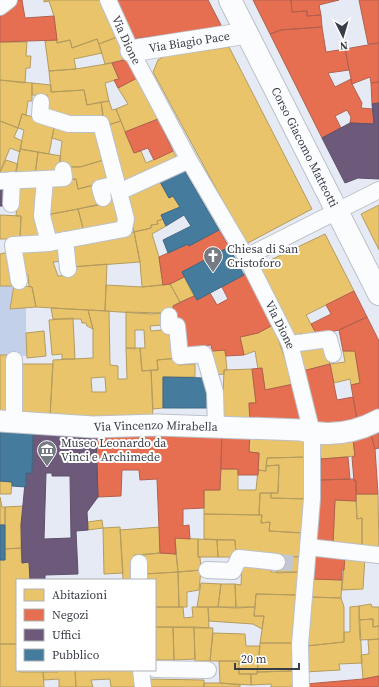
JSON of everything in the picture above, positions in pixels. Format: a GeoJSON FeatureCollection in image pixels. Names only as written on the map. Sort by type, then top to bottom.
{"type":"FeatureCollection","features":[{"type":"Feature","properties":{"kind":"street"},"geometry":{"type":"LineString","coordinates":[[0,7],[9,0]]}},
{"type":"Feature","properties":{"kind":"street","name":"Via Dione"},"geometry":{"type":"LineString","coordinates":[[108,0],[131,51],[189,160],[246,256],[290,344],[312,433],[312,499],[308,547],[304,564],[300,645],[301,687]]}},
{"type":"Feature","properties":{"kind":"street","name":"Corso Giacomo Matteotti"},"geometry":{"type":"LineString","coordinates":[[230,0],[379,294]]}},
{"type":"Feature","properties":{"kind":"street","name":"Via Biagio Pace"},"geometry":{"type":"LineString","coordinates":[[131,51],[247,33]]}},
{"type":"Feature","properties":{"kind":"street"},"geometry":{"type":"LineString","coordinates":[[19,281],[13,245],[57,242],[124,229],[126,219],[101,124],[69,124],[40,115],[42,102]]}},
{"type":"Feature","properties":{"kind":"street"},"geometry":{"type":"LineString","coordinates":[[102,198],[100,188],[118,188],[189,160]]}},
{"type":"Feature","properties":{"kind":"street"},"geometry":{"type":"LineString","coordinates":[[10,204],[6,181],[64,178],[63,170]]}},
{"type":"Feature","properties":{"kind":"street"},"geometry":{"type":"LineString","coordinates":[[45,179],[42,216],[57,242],[68,269]]}},
{"type":"Feature","properties":{"kind":"street"},"geometry":{"type":"LineString","coordinates":[[246,256],[379,190]]}},
{"type":"Feature","properties":{"kind":"street"},"geometry":{"type":"LineString","coordinates":[[169,316],[170,326],[177,326],[180,356],[204,354],[215,392],[216,428]]}},
{"type":"Feature","properties":{"kind":"street"},"geometry":{"type":"LineString","coordinates":[[290,344],[329,339],[332,354]]}},
{"type":"Feature","properties":{"kind":"street"},"geometry":{"type":"LineString","coordinates":[[7,421],[14,360]]}},
{"type":"Feature","properties":{"kind":"street","name":"Via Vincenzo Mirabella"},"geometry":{"type":"LineString","coordinates":[[7,421],[93,427],[158,425],[301,430],[312,433],[359,430],[379,420]]}},
{"type":"Feature","properties":{"kind":"street"},"geometry":{"type":"LineString","coordinates":[[308,547],[379,556]]}},
{"type":"Feature","properties":{"kind":"street"},"geometry":{"type":"LineString","coordinates":[[207,570],[233,571],[239,558],[277,562]]}},
{"type":"Feature","properties":{"kind":"street"},"geometry":{"type":"LineString","coordinates":[[139,563],[139,579]]}},
{"type":"Feature","properties":{"kind":"street"},"geometry":{"type":"LineString","coordinates":[[156,669],[208,670]]}},
{"type":"Feature","properties":{"kind":"street"},"geometry":{"type":"LineString","coordinates":[[141,671],[143,687]]}},
{"type":"Feature","properties":{"kind":"shaded area"},"geometry":{"type":"Polygon","coordinates":[[[14,285],[10,309],[26,308],[28,356],[0,355],[0,286],[14,285]]]}},
{"type":"Feature","properties":{"kind":"building: Abitazioni"},"geometry":{"type":"Polygon","coordinates":[[[44,0],[100,0],[117,37],[99,44],[97,39],[72,48],[70,40],[57,43],[54,16],[49,1],[44,2],[44,0]]]}},
{"type":"Feature","properties":{"kind":"building: Abitazioni"},"geometry":{"type":"Polygon","coordinates":[[[117,37],[128,59],[105,64],[99,44],[117,37]]]}},
{"type":"Feature","properties":{"kind":"building: Abitazioni"},"geometry":{"type":"Polygon","coordinates":[[[97,39],[102,53],[74,59],[76,69],[49,71],[45,41],[57,40],[57,43],[70,40],[72,48],[97,39]]]}},
{"type":"Feature","properties":{"kind":"building: Abitazioni"},"geometry":{"type":"Polygon","coordinates":[[[0,42],[27,42],[26,56],[31,56],[30,68],[26,68],[25,83],[0,80],[0,42]]]}},
{"type":"Feature","properties":{"kind":"building: Abitazioni"},"geometry":{"type":"Polygon","coordinates":[[[229,47],[312,209],[246,244],[153,72],[158,60],[165,56],[229,47]]]}},
{"type":"Feature","properties":{"kind":"building: Abitazioni"},"geometry":{"type":"Polygon","coordinates":[[[112,63],[119,79],[105,83],[109,101],[87,105],[84,90],[51,92],[49,71],[76,69],[112,63]]]}},
{"type":"Feature","properties":{"kind":"building: Abitazioni"},"geometry":{"type":"Polygon","coordinates":[[[137,78],[158,119],[125,132],[116,109],[128,104],[118,88],[137,78]]]}},
{"type":"Feature","properties":{"kind":"building: Abitazioni"},"geometry":{"type":"Polygon","coordinates":[[[0,80],[32,83],[32,101],[28,101],[26,115],[22,114],[18,128],[0,121],[0,80]]]}},
{"type":"Feature","properties":{"kind":"building: Abitazioni"},"geometry":{"type":"Polygon","coordinates":[[[32,83],[51,85],[51,92],[84,90],[87,105],[101,102],[103,118],[67,120],[47,114],[47,95],[32,95],[32,83]]]}},
{"type":"Feature","properties":{"kind":"building: Abitazioni"},"geometry":{"type":"Polygon","coordinates":[[[109,101],[112,110],[116,109],[121,121],[105,126],[101,102],[109,101]]]}},
{"type":"Feature","properties":{"kind":"building: Abitazioni"},"geometry":{"type":"Polygon","coordinates":[[[22,114],[55,123],[49,154],[20,149],[24,130],[18,128],[22,114]]]}},
{"type":"Feature","properties":{"kind":"building: Abitazioni"},"geometry":{"type":"Polygon","coordinates":[[[0,121],[18,128],[14,137],[22,141],[20,152],[10,148],[0,172],[0,121]]]}},
{"type":"Feature","properties":{"kind":"building: Abitazioni"},"geometry":{"type":"Polygon","coordinates":[[[121,121],[134,153],[141,151],[146,163],[173,151],[178,161],[123,186],[105,126],[121,121]]]}},
{"type":"Feature","properties":{"kind":"building: Abitazioni"},"geometry":{"type":"Polygon","coordinates":[[[55,123],[98,128],[107,159],[80,167],[59,166],[62,141],[52,138],[55,123]]]}},
{"type":"Feature","properties":{"kind":"building: Abitazioni"},"geometry":{"type":"Polygon","coordinates":[[[20,149],[38,152],[35,175],[15,176],[20,149]]]}},
{"type":"Feature","properties":{"kind":"building: Abitazioni"},"geometry":{"type":"Polygon","coordinates":[[[38,152],[61,156],[58,174],[35,175],[38,152]]]}},
{"type":"Feature","properties":{"kind":"building: Abitazioni"},"geometry":{"type":"Polygon","coordinates":[[[107,159],[112,180],[78,189],[76,179],[69,180],[66,167],[80,167],[107,159]]]}},
{"type":"Feature","properties":{"kind":"building: Abitazioni"},"geometry":{"type":"Polygon","coordinates":[[[6,160],[18,164],[15,176],[0,178],[0,172],[6,160]]]}},
{"type":"Feature","properties":{"kind":"building: Abitazioni"},"geometry":{"type":"Polygon","coordinates":[[[76,179],[78,189],[95,185],[99,205],[46,215],[48,182],[76,179]]]}},
{"type":"Feature","properties":{"kind":"building: Abitazioni"},"geometry":{"type":"Polygon","coordinates":[[[159,180],[169,198],[173,196],[180,207],[161,215],[163,219],[157,221],[158,224],[151,225],[151,228],[134,232],[125,195],[159,180]]]}},
{"type":"Feature","properties":{"kind":"building: Abitazioni"},"geometry":{"type":"Polygon","coordinates":[[[19,183],[42,185],[39,240],[20,239],[21,216],[16,216],[19,183]]]}},
{"type":"Feature","properties":{"kind":"building: Abitazioni"},"geometry":{"type":"Polygon","coordinates":[[[115,192],[121,217],[116,227],[84,232],[78,209],[108,202],[105,194],[115,192]]]}},
{"type":"Feature","properties":{"kind":"building: Abitazioni"},"geometry":{"type":"Polygon","coordinates":[[[379,205],[379,250],[361,214],[379,205]]]}},
{"type":"Feature","properties":{"kind":"building: Abitazioni"},"geometry":{"type":"Polygon","coordinates":[[[78,209],[84,232],[54,238],[46,215],[78,209]]]}},
{"type":"Feature","properties":{"kind":"building: Abitazioni"},"geometry":{"type":"Polygon","coordinates":[[[0,215],[21,216],[20,239],[0,239],[0,215]]]}},
{"type":"Feature","properties":{"kind":"building: Abitazioni"},"geometry":{"type":"Polygon","coordinates":[[[163,219],[166,226],[152,234],[159,257],[163,285],[142,287],[140,262],[134,232],[151,228],[151,225],[158,224],[157,221],[163,219]]]}},
{"type":"Feature","properties":{"kind":"building: Abitazioni"},"geometry":{"type":"Polygon","coordinates":[[[134,232],[140,262],[72,267],[68,243],[134,232]]]}},
{"type":"Feature","properties":{"kind":"building: Abitazioni"},"geometry":{"type":"Polygon","coordinates":[[[325,234],[354,291],[306,315],[317,335],[303,338],[302,333],[293,337],[258,266],[325,234]]]}},
{"type":"Feature","properties":{"kind":"building: Abitazioni"},"geometry":{"type":"Polygon","coordinates":[[[62,246],[65,261],[53,262],[58,276],[73,275],[72,267],[107,264],[105,311],[36,307],[32,287],[29,286],[28,275],[20,275],[18,251],[62,246]]]}},
{"type":"Feature","properties":{"kind":"building: Abitazioni"},"geometry":{"type":"Polygon","coordinates":[[[9,252],[16,286],[0,286],[0,254],[9,252]]]}},
{"type":"Feature","properties":{"kind":"building: Abitazioni"},"geometry":{"type":"Polygon","coordinates":[[[184,277],[194,296],[180,302],[170,284],[184,277]]]}},
{"type":"Feature","properties":{"kind":"building: Abitazioni"},"geometry":{"type":"Polygon","coordinates":[[[170,284],[180,302],[173,306],[174,312],[151,314],[105,311],[106,285],[142,287],[170,284]]]}},
{"type":"Feature","properties":{"kind":"building: Abitazioni"},"geometry":{"type":"Polygon","coordinates":[[[14,285],[32,287],[36,307],[10,309],[14,285]]]}},
{"type":"Feature","properties":{"kind":"building: Abitazioni"},"geometry":{"type":"Polygon","coordinates":[[[51,308],[88,310],[93,329],[87,326],[86,323],[82,323],[81,319],[53,319],[51,308]]]}},
{"type":"Feature","properties":{"kind":"building: Abitazioni"},"geometry":{"type":"Polygon","coordinates":[[[88,310],[109,311],[110,365],[118,366],[118,379],[127,379],[126,348],[140,348],[142,371],[151,370],[153,418],[50,417],[53,360],[93,358],[93,329],[88,310]],[[105,377],[91,378],[92,392],[106,392],[105,377]]]}},
{"type":"Feature","properties":{"kind":"building: Abitazioni"},"geometry":{"type":"Polygon","coordinates":[[[126,312],[162,313],[163,325],[150,326],[151,331],[174,329],[179,358],[157,360],[158,370],[142,371],[140,348],[145,348],[144,330],[135,330],[135,349],[126,348],[126,312]]]}},
{"type":"Feature","properties":{"kind":"building: Abitazioni"},"geometry":{"type":"Polygon","coordinates":[[[73,318],[75,359],[62,359],[62,354],[52,355],[49,320],[73,318]]]}},
{"type":"Feature","properties":{"kind":"building: Abitazioni"},"geometry":{"type":"Polygon","coordinates":[[[273,325],[294,384],[265,390],[262,368],[258,369],[255,351],[244,355],[240,337],[258,333],[273,325]]]}},
{"type":"Feature","properties":{"kind":"building: Abitazioni"},"geometry":{"type":"Polygon","coordinates":[[[44,331],[46,356],[27,358],[26,333],[44,331]]]}},
{"type":"Feature","properties":{"kind":"building: Abitazioni"},"geometry":{"type":"Polygon","coordinates":[[[325,344],[330,364],[303,371],[297,347],[325,344]]]}},
{"type":"Feature","properties":{"kind":"building: Abitazioni"},"geometry":{"type":"Polygon","coordinates":[[[225,350],[227,370],[224,370],[224,374],[214,375],[212,351],[225,350]]]}},
{"type":"Feature","properties":{"kind":"building: Abitazioni"},"geometry":{"type":"Polygon","coordinates":[[[343,351],[355,351],[360,383],[351,385],[350,379],[334,383],[330,364],[345,362],[343,351]]]}},
{"type":"Feature","properties":{"kind":"building: Abitazioni"},"geometry":{"type":"Polygon","coordinates":[[[0,355],[11,355],[10,414],[0,413],[0,355]]]}},
{"type":"Feature","properties":{"kind":"building: Abitazioni"},"geometry":{"type":"Polygon","coordinates":[[[179,358],[179,365],[195,364],[195,377],[163,377],[163,408],[153,409],[151,370],[158,370],[157,360],[179,358]]]}},
{"type":"Feature","properties":{"kind":"building: Abitazioni"},"geometry":{"type":"Polygon","coordinates":[[[16,364],[53,364],[50,417],[17,416],[16,364]]]}},
{"type":"Feature","properties":{"kind":"building: Abitazioni"},"geometry":{"type":"Polygon","coordinates":[[[252,369],[256,403],[249,403],[250,422],[222,422],[224,370],[252,369]]]}},
{"type":"Feature","properties":{"kind":"building: Abitazioni"},"geometry":{"type":"Polygon","coordinates":[[[250,433],[306,438],[307,457],[267,458],[266,471],[258,470],[259,453],[249,452],[250,433]]]}},
{"type":"Feature","properties":{"kind":"building: Abitazioni"},"geometry":{"type":"Polygon","coordinates":[[[319,438],[353,440],[355,456],[321,459],[319,438]]]}},
{"type":"Feature","properties":{"kind":"building: Abitazioni"},"geometry":{"type":"Polygon","coordinates":[[[307,457],[307,499],[271,498],[271,493],[278,493],[279,465],[266,466],[267,458],[307,457]]]}},
{"type":"Feature","properties":{"kind":"building: Abitazioni"},"geometry":{"type":"Polygon","coordinates":[[[279,465],[278,493],[260,493],[259,515],[204,514],[204,490],[220,490],[221,469],[238,469],[238,490],[256,490],[258,470],[266,471],[266,466],[279,465]]]}},
{"type":"Feature","properties":{"kind":"building: Abitazioni"},"geometry":{"type":"Polygon","coordinates":[[[0,481],[12,482],[11,494],[0,494],[0,481]]]}},
{"type":"Feature","properties":{"kind":"building: Abitazioni"},"geometry":{"type":"Polygon","coordinates":[[[260,493],[271,493],[271,498],[307,499],[304,533],[269,531],[270,522],[261,523],[262,515],[259,515],[260,493]]]}},
{"type":"Feature","properties":{"kind":"building: Abitazioni"},"geometry":{"type":"Polygon","coordinates":[[[356,494],[378,494],[379,550],[362,546],[362,518],[357,519],[356,494]]]}},
{"type":"Feature","properties":{"kind":"building: Abitazioni"},"geometry":{"type":"Polygon","coordinates":[[[0,497],[2,507],[5,507],[5,525],[0,525],[0,497]]]}},
{"type":"Feature","properties":{"kind":"building: Abitazioni"},"geometry":{"type":"Polygon","coordinates":[[[335,500],[356,501],[357,519],[362,518],[362,546],[333,544],[335,500]]]}},
{"type":"Feature","properties":{"kind":"building: Abitazioni"},"geometry":{"type":"Polygon","coordinates":[[[24,506],[21,525],[21,548],[5,549],[5,507],[24,506]]]}},
{"type":"Feature","properties":{"kind":"building: Abitazioni"},"geometry":{"type":"Polygon","coordinates":[[[204,514],[262,515],[261,523],[270,522],[269,531],[304,533],[301,557],[236,553],[235,540],[204,539],[204,514]]]}},
{"type":"Feature","properties":{"kind":"building: Abitazioni"},"geometry":{"type":"Polygon","coordinates":[[[102,520],[103,528],[88,530],[88,522],[102,520]]]}},
{"type":"Feature","properties":{"kind":"building: Abitazioni"},"geometry":{"type":"Polygon","coordinates":[[[120,527],[123,573],[104,574],[103,528],[120,527]]]}},
{"type":"Feature","properties":{"kind":"building: Abitazioni"},"geometry":{"type":"Polygon","coordinates":[[[160,527],[160,553],[134,555],[134,579],[123,579],[120,530],[160,527]]]}},
{"type":"Feature","properties":{"kind":"building: Abitazioni"},"geometry":{"type":"Polygon","coordinates":[[[175,538],[198,539],[198,557],[200,557],[201,570],[178,572],[175,538]]]}},
{"type":"Feature","properties":{"kind":"building: Abitazioni"},"geometry":{"type":"Polygon","coordinates":[[[198,539],[217,540],[218,557],[198,557],[198,539]]]}},
{"type":"Feature","properties":{"kind":"building: Abitazioni"},"geometry":{"type":"Polygon","coordinates":[[[217,540],[235,540],[236,557],[218,557],[217,540]]]}},
{"type":"Feature","properties":{"kind":"building: Abitazioni"},"geometry":{"type":"Polygon","coordinates":[[[21,548],[22,563],[29,562],[30,579],[16,579],[16,644],[0,644],[0,560],[5,560],[5,549],[21,548]]]}},
{"type":"Feature","properties":{"kind":"building: Abitazioni"},"geometry":{"type":"Polygon","coordinates":[[[160,553],[176,554],[178,572],[144,574],[143,555],[160,553]]]}},
{"type":"Feature","properties":{"kind":"building: Abitazioni"},"geometry":{"type":"Polygon","coordinates":[[[345,554],[365,557],[363,589],[342,590],[345,554]]]}},
{"type":"Feature","properties":{"kind":"building: Abitazioni"},"geometry":{"type":"Polygon","coordinates":[[[277,556],[301,557],[300,572],[277,573],[277,556]]]}},
{"type":"Feature","properties":{"kind":"building: Abitazioni"},"geometry":{"type":"Polygon","coordinates":[[[242,563],[270,566],[271,572],[300,572],[297,595],[256,594],[255,607],[236,608],[235,584],[241,585],[242,563]]]}},
{"type":"Feature","properties":{"kind":"building: Abitazioni"},"geometry":{"type":"Polygon","coordinates":[[[201,570],[199,590],[187,592],[187,607],[179,607],[178,572],[201,570]]]}},
{"type":"Feature","properties":{"kind":"building: Abitazioni"},"geometry":{"type":"Polygon","coordinates":[[[178,572],[179,607],[156,607],[156,579],[144,579],[144,574],[178,572]]]}},
{"type":"Feature","properties":{"kind":"building: Abitazioni"},"geometry":{"type":"Polygon","coordinates":[[[312,579],[342,580],[341,598],[310,597],[312,579]]]}},
{"type":"Feature","properties":{"kind":"building: Abitazioni"},"geometry":{"type":"Polygon","coordinates":[[[201,583],[221,584],[218,607],[197,607],[201,583]]]}},
{"type":"Feature","properties":{"kind":"building: Abitazioni"},"geometry":{"type":"Polygon","coordinates":[[[221,584],[235,584],[236,608],[218,607],[221,584]]]}},
{"type":"Feature","properties":{"kind":"building: Abitazioni"},"geometry":{"type":"Polygon","coordinates":[[[256,594],[297,595],[294,643],[260,643],[264,616],[254,616],[256,594]]]}},
{"type":"Feature","properties":{"kind":"building: Abitazioni"},"geometry":{"type":"Polygon","coordinates":[[[310,597],[341,598],[344,607],[344,642],[306,646],[310,597]]]}},
{"type":"Feature","properties":{"kind":"building: Abitazioni"},"geometry":{"type":"Polygon","coordinates":[[[371,604],[372,607],[379,607],[379,626],[373,627],[373,619],[359,620],[359,606],[371,604]]]}},
{"type":"Feature","properties":{"kind":"building: Abitazioni"},"geometry":{"type":"Polygon","coordinates":[[[359,606],[362,663],[339,664],[340,670],[305,672],[306,646],[344,642],[344,632],[350,632],[350,607],[359,606]]]}},
{"type":"Feature","properties":{"kind":"building: Abitazioni"},"geometry":{"type":"Polygon","coordinates":[[[156,607],[183,607],[184,618],[193,617],[192,607],[208,607],[209,628],[156,627],[156,607]]]}},
{"type":"Feature","properties":{"kind":"building: Abitazioni"},"geometry":{"type":"Polygon","coordinates":[[[208,607],[255,607],[254,616],[264,616],[262,629],[253,624],[209,621],[208,607]]]}},
{"type":"Feature","properties":{"kind":"building: Abitazioni"},"geometry":{"type":"Polygon","coordinates":[[[373,619],[373,627],[379,626],[379,639],[360,640],[359,620],[373,619]]]}},
{"type":"Feature","properties":{"kind":"building: Abitazioni"},"geometry":{"type":"Polygon","coordinates":[[[156,627],[173,627],[174,660],[156,660],[156,627]]]}},
{"type":"Feature","properties":{"kind":"building: Abitazioni"},"geometry":{"type":"Polygon","coordinates":[[[173,627],[194,627],[195,659],[174,660],[173,627]]]}},
{"type":"Feature","properties":{"kind":"building: Abitazioni"},"geometry":{"type":"Polygon","coordinates":[[[194,627],[213,628],[210,661],[195,661],[194,627]]]}},
{"type":"Feature","properties":{"kind":"building: Abitazioni"},"geometry":{"type":"Polygon","coordinates":[[[213,633],[245,634],[246,646],[260,646],[257,674],[239,674],[239,661],[210,661],[213,633]]]}},
{"type":"Feature","properties":{"kind":"building: Abitazioni"},"geometry":{"type":"Polygon","coordinates":[[[379,639],[379,676],[363,679],[361,655],[369,654],[368,640],[379,639]]]}},
{"type":"Feature","properties":{"kind":"building: Abitazioni"},"geometry":{"type":"Polygon","coordinates":[[[260,643],[294,643],[294,671],[257,672],[260,643]]]}},
{"type":"Feature","properties":{"kind":"building: Abitazioni"},"geometry":{"type":"Polygon","coordinates":[[[0,644],[16,644],[16,671],[43,672],[44,687],[0,687],[0,644]]]}},
{"type":"Feature","properties":{"kind":"building: Abitazioni"},"geometry":{"type":"Polygon","coordinates":[[[219,661],[239,661],[239,674],[251,674],[251,685],[220,683],[219,661]]]}},
{"type":"Feature","properties":{"kind":"building: Abitazioni"},"geometry":{"type":"Polygon","coordinates":[[[75,671],[76,687],[59,687],[59,679],[44,680],[43,672],[75,671]]]}},
{"type":"Feature","properties":{"kind":"building: Abitazioni"},"geometry":{"type":"Polygon","coordinates":[[[75,671],[136,671],[138,687],[111,687],[110,679],[91,680],[93,687],[76,687],[75,671]]]}},
{"type":"Feature","properties":{"kind":"building: Abitazioni"},"geometry":{"type":"Polygon","coordinates":[[[294,671],[295,687],[271,687],[271,684],[251,685],[251,674],[257,674],[257,672],[294,671]]]}},
{"type":"Feature","properties":{"kind":"building: Abitazioni"},"geometry":{"type":"Polygon","coordinates":[[[148,679],[204,680],[204,687],[148,687],[148,679]]]}},
{"type":"Feature","properties":{"kind":"building: Abitazioni"},"geometry":{"type":"Polygon","coordinates":[[[204,683],[240,685],[240,687],[204,687],[204,683]]]}},
{"type":"Feature","properties":{"kind":"building: Negozi"},"geometry":{"type":"Polygon","coordinates":[[[13,0],[22,0],[25,18],[54,16],[57,40],[0,42],[0,10],[13,0]]]}},
{"type":"Feature","properties":{"kind":"building: Negozi"},"geometry":{"type":"Polygon","coordinates":[[[114,0],[208,0],[221,25],[216,29],[131,39],[114,0]]]}},
{"type":"Feature","properties":{"kind":"building: Negozi"},"geometry":{"type":"Polygon","coordinates":[[[253,0],[291,0],[292,12],[307,11],[307,16],[321,15],[322,27],[281,30],[270,34],[253,0]]]}},
{"type":"Feature","properties":{"kind":"building: Negozi"},"geometry":{"type":"Polygon","coordinates":[[[291,0],[339,0],[319,5],[321,15],[307,16],[307,11],[292,12],[291,0]]]}},
{"type":"Feature","properties":{"kind":"building: Negozi"},"geometry":{"type":"Polygon","coordinates":[[[359,0],[379,0],[379,43],[368,44],[359,0]]]}},
{"type":"Feature","properties":{"kind":"building: Negozi"},"geometry":{"type":"Polygon","coordinates":[[[322,27],[326,52],[345,49],[349,70],[328,73],[335,87],[351,79],[362,103],[361,108],[373,109],[374,124],[350,123],[351,117],[347,110],[335,116],[341,128],[322,138],[270,34],[281,30],[322,27]]]}},
{"type":"Feature","properties":{"kind":"building: Negozi"},"geometry":{"type":"Polygon","coordinates":[[[379,43],[379,82],[371,83],[370,77],[352,84],[345,49],[379,43]]]}},
{"type":"Feature","properties":{"kind":"building: Negozi"},"geometry":{"type":"Polygon","coordinates":[[[128,59],[137,78],[118,88],[114,80],[119,79],[112,63],[128,59]]]}},
{"type":"Feature","properties":{"kind":"building: Negozi"},"geometry":{"type":"Polygon","coordinates":[[[379,82],[379,103],[372,104],[371,83],[379,82]]]}},
{"type":"Feature","properties":{"kind":"building: Negozi"},"geometry":{"type":"Polygon","coordinates":[[[158,119],[173,151],[154,160],[148,148],[134,153],[125,132],[158,119]]]}},
{"type":"Feature","properties":{"kind":"building: Negozi"},"geometry":{"type":"Polygon","coordinates":[[[219,230],[229,247],[182,272],[184,277],[170,284],[163,285],[159,257],[188,244],[189,246],[219,230]]]}},
{"type":"Feature","properties":{"kind":"building: Negozi"},"geometry":{"type":"Polygon","coordinates":[[[247,273],[273,325],[258,333],[240,337],[244,355],[226,356],[225,350],[212,351],[211,345],[181,348],[175,323],[173,306],[194,296],[197,300],[210,293],[217,305],[228,299],[222,287],[247,273]]]}},
{"type":"Feature","properties":{"kind":"building: Negozi"},"geometry":{"type":"Polygon","coordinates":[[[354,291],[367,317],[339,330],[317,335],[311,324],[331,314],[326,305],[354,291]]]}},
{"type":"Feature","properties":{"kind":"building: Negozi"},"geometry":{"type":"Polygon","coordinates":[[[367,317],[379,341],[379,412],[358,425],[351,385],[360,383],[355,351],[343,351],[339,330],[367,317]]]}},
{"type":"Feature","properties":{"kind":"building: Negozi"},"geometry":{"type":"Polygon","coordinates":[[[330,364],[337,400],[353,397],[358,425],[317,429],[303,371],[330,364]]]}},
{"type":"Feature","properties":{"kind":"building: Negozi"},"geometry":{"type":"Polygon","coordinates":[[[262,368],[265,390],[294,384],[303,419],[298,424],[250,422],[249,403],[256,403],[252,369],[262,368]]]}},
{"type":"Feature","properties":{"kind":"building: Negozi"},"geometry":{"type":"Polygon","coordinates":[[[379,427],[379,448],[375,449],[370,431],[379,427]]]}},
{"type":"Feature","properties":{"kind":"building: Negozi"},"geometry":{"type":"Polygon","coordinates":[[[370,431],[375,449],[378,494],[356,494],[356,481],[354,481],[352,457],[355,456],[353,440],[370,431]]]}},
{"type":"Feature","properties":{"kind":"building: Negozi"},"geometry":{"type":"Polygon","coordinates":[[[222,432],[250,433],[249,452],[259,453],[258,475],[238,475],[238,469],[221,469],[222,432]]]}},
{"type":"Feature","properties":{"kind":"building: Negozi"},"geometry":{"type":"Polygon","coordinates":[[[222,432],[220,490],[204,490],[204,508],[183,509],[183,526],[189,525],[190,539],[175,538],[176,554],[160,553],[157,479],[140,480],[139,470],[122,470],[121,496],[98,497],[96,434],[222,432]]]}},
{"type":"Feature","properties":{"kind":"building: Negozi"},"geometry":{"type":"Polygon","coordinates":[[[348,457],[350,479],[320,480],[321,459],[348,457]]]}},
{"type":"Feature","properties":{"kind":"building: Negozi"},"geometry":{"type":"Polygon","coordinates":[[[354,479],[356,481],[356,501],[335,500],[333,544],[316,542],[320,480],[354,479]]]}},
{"type":"Feature","properties":{"kind":"building: Negozi"},"geometry":{"type":"Polygon","coordinates":[[[345,554],[342,580],[312,579],[314,555],[345,554]]]}},
{"type":"Feature","properties":{"kind":"building: Negozi"},"geometry":{"type":"Polygon","coordinates":[[[379,676],[379,686],[377,687],[307,687],[306,684],[363,679],[379,676]]]}},
{"type":"Feature","properties":{"kind":"building: Uffici"},"geometry":{"type":"Polygon","coordinates":[[[379,103],[379,179],[358,178],[345,183],[322,138],[350,123],[374,124],[372,104],[379,103]]]}},
{"type":"Feature","properties":{"kind":"building: Uffici"},"geometry":{"type":"Polygon","coordinates":[[[0,183],[5,183],[4,206],[0,206],[0,183]]]}},
{"type":"Feature","properties":{"kind":"building: Uffici"},"geometry":{"type":"Polygon","coordinates":[[[33,431],[96,434],[98,497],[87,512],[88,530],[76,531],[78,574],[45,575],[45,579],[30,579],[29,562],[22,563],[21,525],[26,473],[32,473],[33,431]],[[46,473],[44,539],[71,538],[70,476],[52,476],[52,473],[46,473]]]}},
{"type":"Feature","properties":{"kind":"building: Pubblico"},"geometry":{"type":"Polygon","coordinates":[[[183,168],[219,230],[189,246],[188,244],[168,253],[163,240],[191,226],[184,215],[166,226],[161,215],[180,207],[173,196],[169,198],[159,180],[183,168]]]}},
{"type":"Feature","properties":{"kind":"building: Pubblico","name":"Chiesa di San Cristoforo"},"geometry":{"type":"Polygon","coordinates":[[[229,247],[244,275],[197,300],[182,272],[229,247]]]}},
{"type":"Feature","properties":{"kind":"building: Pubblico"},"geometry":{"type":"Polygon","coordinates":[[[163,377],[207,378],[207,408],[163,408],[163,377]]]}},
{"type":"Feature","properties":{"kind":"building: Pubblico"},"geometry":{"type":"Polygon","coordinates":[[[0,429],[33,431],[32,473],[26,473],[26,487],[12,486],[12,482],[0,481],[0,429]]]}},
{"type":"Feature","properties":{"kind":"building: Pubblico"},"geometry":{"type":"Polygon","coordinates":[[[0,525],[5,525],[5,560],[0,560],[0,525]]]}},
{"type":"Feature","properties":{"kind":"tunnel"},"geometry":{"type":"LineString","coordinates":[[277,562],[301,564]]}},
{"type":"Feature","properties":{"kind":"place","name":"Chiesa di San Cristoforo"},"geometry":{"type":"Point","coordinates":[213,273]}},
{"type":"Feature","properties":{"kind":"place","name":"Museo Leonardo da Vinci e Archimede"},"geometry":{"type":"Point","coordinates":[47,467]}}]}
